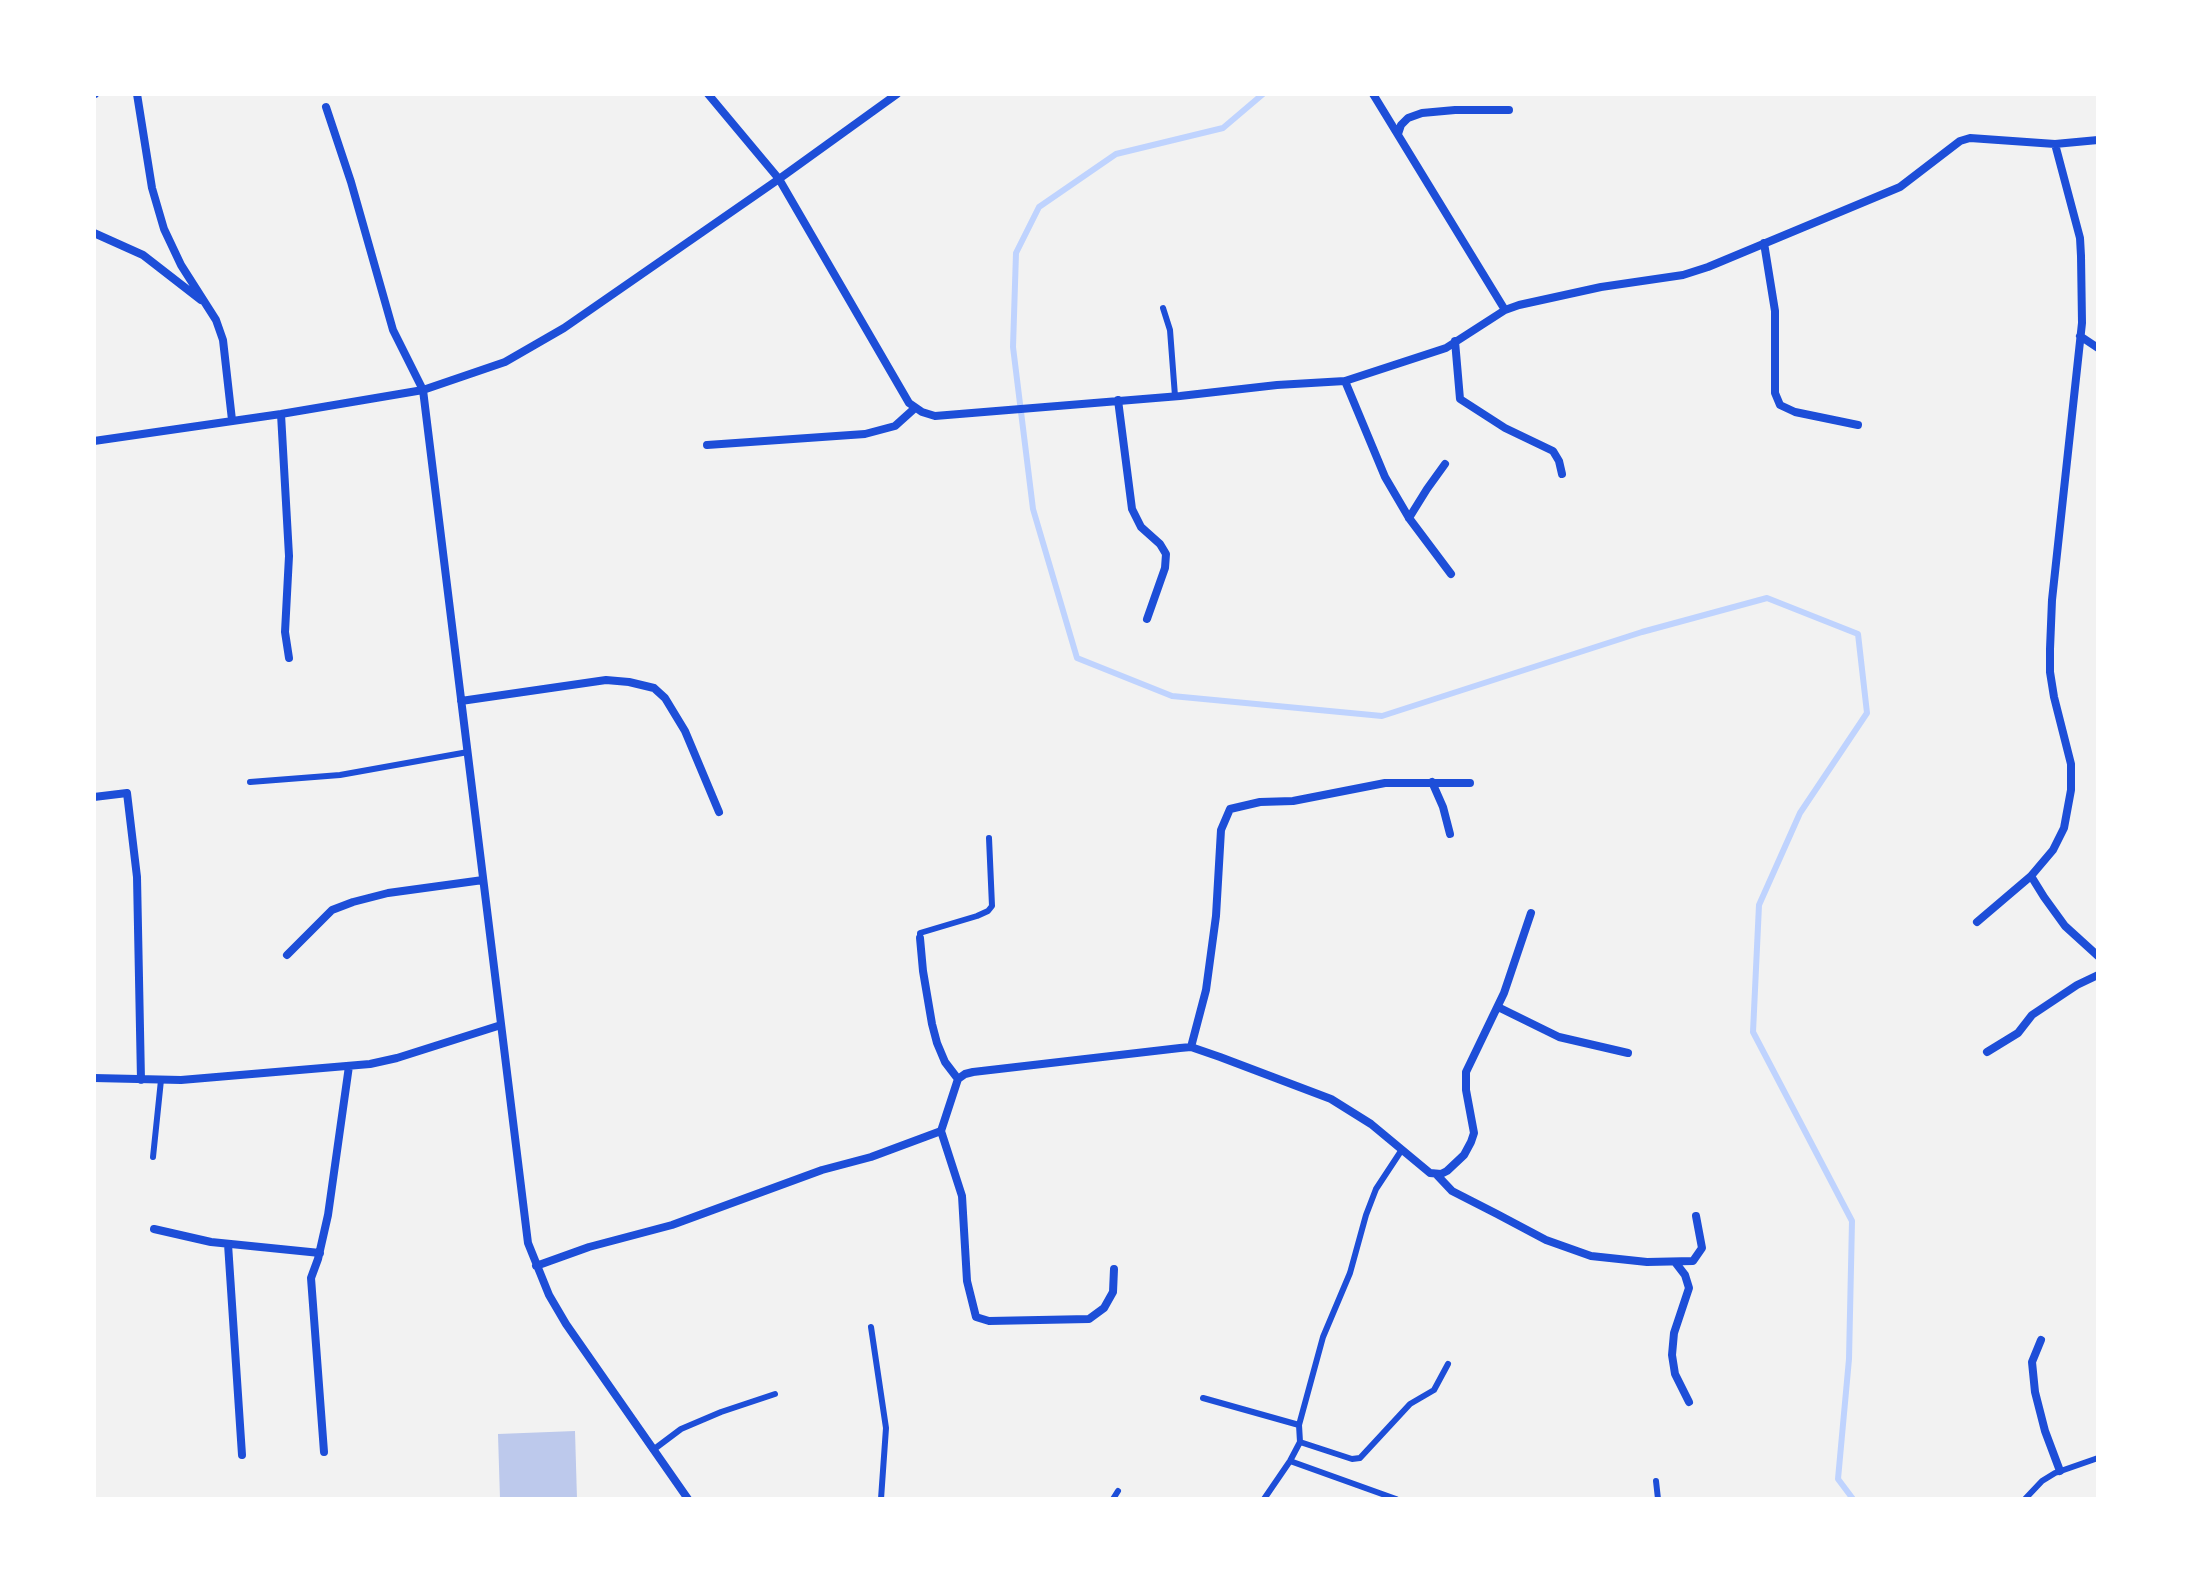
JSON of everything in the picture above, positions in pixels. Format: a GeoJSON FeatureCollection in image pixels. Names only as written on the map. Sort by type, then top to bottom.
{"type":"FeatureCollection","features":[{"type":"Feature","properties":{"kind":"street"},"geometry":{"type":"LineString","coordinates":[[137,94],[152,188],[164,229],[181,265],[216,320],[223,340],[232,420]]}},
{"type":"Feature","properties":{"kind":"street"},"geometry":{"type":"LineString","coordinates":[[708,94],[779,179],[909,403],[935,416],[1345,381],[1446,348],[1505,310],[1539,300],[1683,275],[1708,267],[1900,187],[1960,141],[1970,138],[2055,144],[2098,140]]}},
{"type":"Feature","properties":{"kind":"street"},"geometry":{"type":"LineString","coordinates":[[94,441],[423,390],[505,362],[541,343],[897,94]]}},
{"type":"Feature","properties":{"kind":"street"},"geometry":{"type":"LineString","coordinates":[[1373,94],[1505,310]]}},
{"type":"Feature","properties":{"kind":"street"},"geometry":{"type":"LineString","coordinates":[[326,107],[393,330],[423,390],[528,1243],[549,1295],[566,1324],[688,1499]]}},
{"type":"Feature","properties":{"kind":"street"},"geometry":{"type":"LineString","coordinates":[[1398,134],[1408,118],[1422,113],[1509,110]]}},
{"type":"Feature","properties":{"kind":"street"},"geometry":{"type":"LineString","coordinates":[[1977,922],[2031,876],[2053,850],[2064,828],[2071,790],[2071,764],[2050,672],[2050,637],[2082,323],[2080,238],[2055,144]]}},
{"type":"Feature","properties":{"kind":"street"},"geometry":{"type":"LineString","coordinates":[[94,233],[143,255],[204,302]]}},
{"type":"Feature","properties":{"kind":"street"},"geometry":{"type":"LineString","coordinates":[[1764,243],[1775,311],[1775,393],[1780,405],[1795,412],[1858,425]]}},
{"type":"Feature","properties":{"kind":"street"},"geometry":{"type":"LineString","coordinates":[[2080,336],[2098,348]]}},
{"type":"Feature","properties":{"kind":"street"},"geometry":{"type":"LineString","coordinates":[[1455,341],[1460,399],[1505,428],[1553,451],[1562,474]]}},
{"type":"Feature","properties":{"kind":"street"},"geometry":{"type":"LineString","coordinates":[[1345,381],[1385,477],[1409,518],[1451,574]]}},
{"type":"Feature","properties":{"kind":"street"},"geometry":{"type":"LineString","coordinates":[[1118,400],[1132,509],[1141,527],[1166,554],[1165,568],[1147,619]]}},
{"type":"Feature","properties":{"kind":"street"},"geometry":{"type":"LineString","coordinates":[[707,445],[865,434],[895,426],[915,408]]}},
{"type":"Feature","properties":{"kind":"street"},"geometry":{"type":"LineString","coordinates":[[281,414],[289,556],[285,632],[289,658]]}},
{"type":"Feature","properties":{"kind":"street"},"geometry":{"type":"LineString","coordinates":[[1409,518],[1445,464]]}},
{"type":"Feature","properties":{"kind":"street"},"geometry":{"type":"LineString","coordinates":[[461,701],[606,680],[654,688],[665,698],[685,731],[719,812]]}},
{"type":"Feature","properties":{"kind":"street"},"geometry":{"type":"LineString","coordinates":[[1432,782],[1450,834]]}},
{"type":"Feature","properties":{"kind":"street"},"geometry":{"type":"LineString","coordinates":[[1191,1047],[1206,990],[1216,916],[1221,830],[1230,809],[1260,802],[1293,801],[1385,783],[1470,783]]}},
{"type":"Feature","properties":{"kind":"street"},"geometry":{"type":"LineString","coordinates":[[94,797],[127,793],[137,877],[141,1080]]}},
{"type":"Feature","properties":{"kind":"street"},"geometry":{"type":"LineString","coordinates":[[2031,876],[2065,926],[2098,956]]}},
{"type":"Feature","properties":{"kind":"street"},"geometry":{"type":"LineString","coordinates":[[287,955],[332,910],[388,893],[483,880]]}},
{"type":"Feature","properties":{"kind":"street"},"geometry":{"type":"LineString","coordinates":[[1114,1269],[1113,1292],[1104,1308],[1089,1319],[989,1321],[976,1317],[967,1281],[962,1196],[941,1131],[958,1079],[973,1072],[1191,1047],[1331,1099],[1371,1124],[1430,1173],[1447,1171],[1464,1155],[1474,1133],[1466,1072],[1498,1007],[1531,913]]}},
{"type":"Feature","properties":{"kind":"street"},"geometry":{"type":"LineString","coordinates":[[920,938],[937,1043],[945,1062],[958,1079]]}},
{"type":"Feature","properties":{"kind":"street"},"geometry":{"type":"LineString","coordinates":[[1987,1052],[2018,1033],[2032,1015],[2098,975]]}},
{"type":"Feature","properties":{"kind":"street"},"geometry":{"type":"LineString","coordinates":[[1498,1007],[1559,1037],[1628,1053]]}},
{"type":"Feature","properties":{"kind":"street"},"geometry":{"type":"LineString","coordinates":[[94,1078],[161,1080],[349,1066],[397,1058],[501,1025]]}},
{"type":"Feature","properties":{"kind":"street"},"geometry":{"type":"LineString","coordinates":[[324,1452],[311,1278],[320,1253],[332,1190],[349,1066]]}},
{"type":"Feature","properties":{"kind":"street"},"geometry":{"type":"LineString","coordinates":[[536,1266],[589,1247],[672,1225],[822,1170],[871,1157],[941,1131]]}},
{"type":"Feature","properties":{"kind":"street"},"geometry":{"type":"LineString","coordinates":[[1436,1174],[1452,1191],[1546,1240],[1591,1256],[1647,1262],[1693,1261],[1702,1248],[1696,1216]]}},
{"type":"Feature","properties":{"kind":"street"},"geometry":{"type":"LineString","coordinates":[[154,1229],[228,1244],[320,1253]]}},
{"type":"Feature","properties":{"kind":"street"},"geometry":{"type":"LineString","coordinates":[[228,1244],[242,1455]]}},
{"type":"Feature","properties":{"kind":"street"},"geometry":{"type":"LineString","coordinates":[[1675,1262],[1685,1275],[1689,1288],[1674,1333],[1672,1355],[1675,1374],[1689,1402]]}},
{"type":"Feature","properties":{"kind":"street"},"geometry":{"type":"LineString","coordinates":[[2041,1340],[2032,1362],[2035,1392],[2060,1471]]}},
{"type":"Feature","properties":{"kind":"lane"},"geometry":{"type":"LineString","coordinates":[[1163,308],[1170,330],[1175,396]]}},
{"type":"Feature","properties":{"kind":"lane"},"geometry":{"type":"LineString","coordinates":[[250,782],[340,775],[468,752]]}},
{"type":"Feature","properties":{"kind":"lane"},"geometry":{"type":"LineString","coordinates":[[920,938],[920,933],[977,916],[992,906],[989,838]]}},
{"type":"Feature","properties":{"kind":"lane"},"geometry":{"type":"LineString","coordinates":[[153,1157],[161,1080]]}},
{"type":"Feature","properties":{"kind":"lane"},"geometry":{"type":"LineString","coordinates":[[1264,1499],[1300,1442],[1299,1425],[1323,1337],[1350,1273],[1366,1215],[1380,1181],[1401,1151]]}},
{"type":"Feature","properties":{"kind":"lane"},"geometry":{"type":"LineString","coordinates":[[871,1327],[886,1428],[881,1499]]}},
{"type":"Feature","properties":{"kind":"lane"},"geometry":{"type":"LineString","coordinates":[[1300,1442],[1352,1459],[1360,1458],[1410,1404],[1434,1390],[1448,1364]]}},
{"type":"Feature","properties":{"kind":"lane"},"geometry":{"type":"LineString","coordinates":[[653,1450],[681,1429],[775,1394]]}},
{"type":"Feature","properties":{"kind":"lane"},"geometry":{"type":"LineString","coordinates":[[1203,1398],[1299,1425]]}},
{"type":"Feature","properties":{"kind":"lane"},"geometry":{"type":"LineString","coordinates":[[2025,1499],[2042,1481],[2060,1471],[2098,1458]]}},
{"type":"Feature","properties":{"kind":"lane"},"geometry":{"type":"LineString","coordinates":[[1290,1461],[1396,1499]]}},
{"type":"Feature","properties":{"kind":"lane"},"geometry":{"type":"LineString","coordinates":[[1656,1481],[1658,1499]]}},
{"type":"Feature","properties":{"kind":"lane"},"geometry":{"type":"LineString","coordinates":[[1113,1499],[1118,1491]]}},
{"type":"Feature","properties":{"kind":"building"},"geometry":{"type":"Polygon","coordinates":[[[575,1431],[577,1499],[500,1499],[498,1434],[575,1431]]]}},
{"type":"Feature","properties":{"kind":"waterway"},"geometry":{"type":"LineString","coordinates":[[1263,94],[1223,128],[1116,154],[1039,207],[1016,253],[1013,347],[1033,509],[1077,658],[1172,696],[1382,716],[1642,632],[1767,598],[1858,634],[1867,713],[1800,813],[1759,905],[1753,1032],[1852,1221],[1849,1359],[1838,1479],[1853,1499]]}}]}
